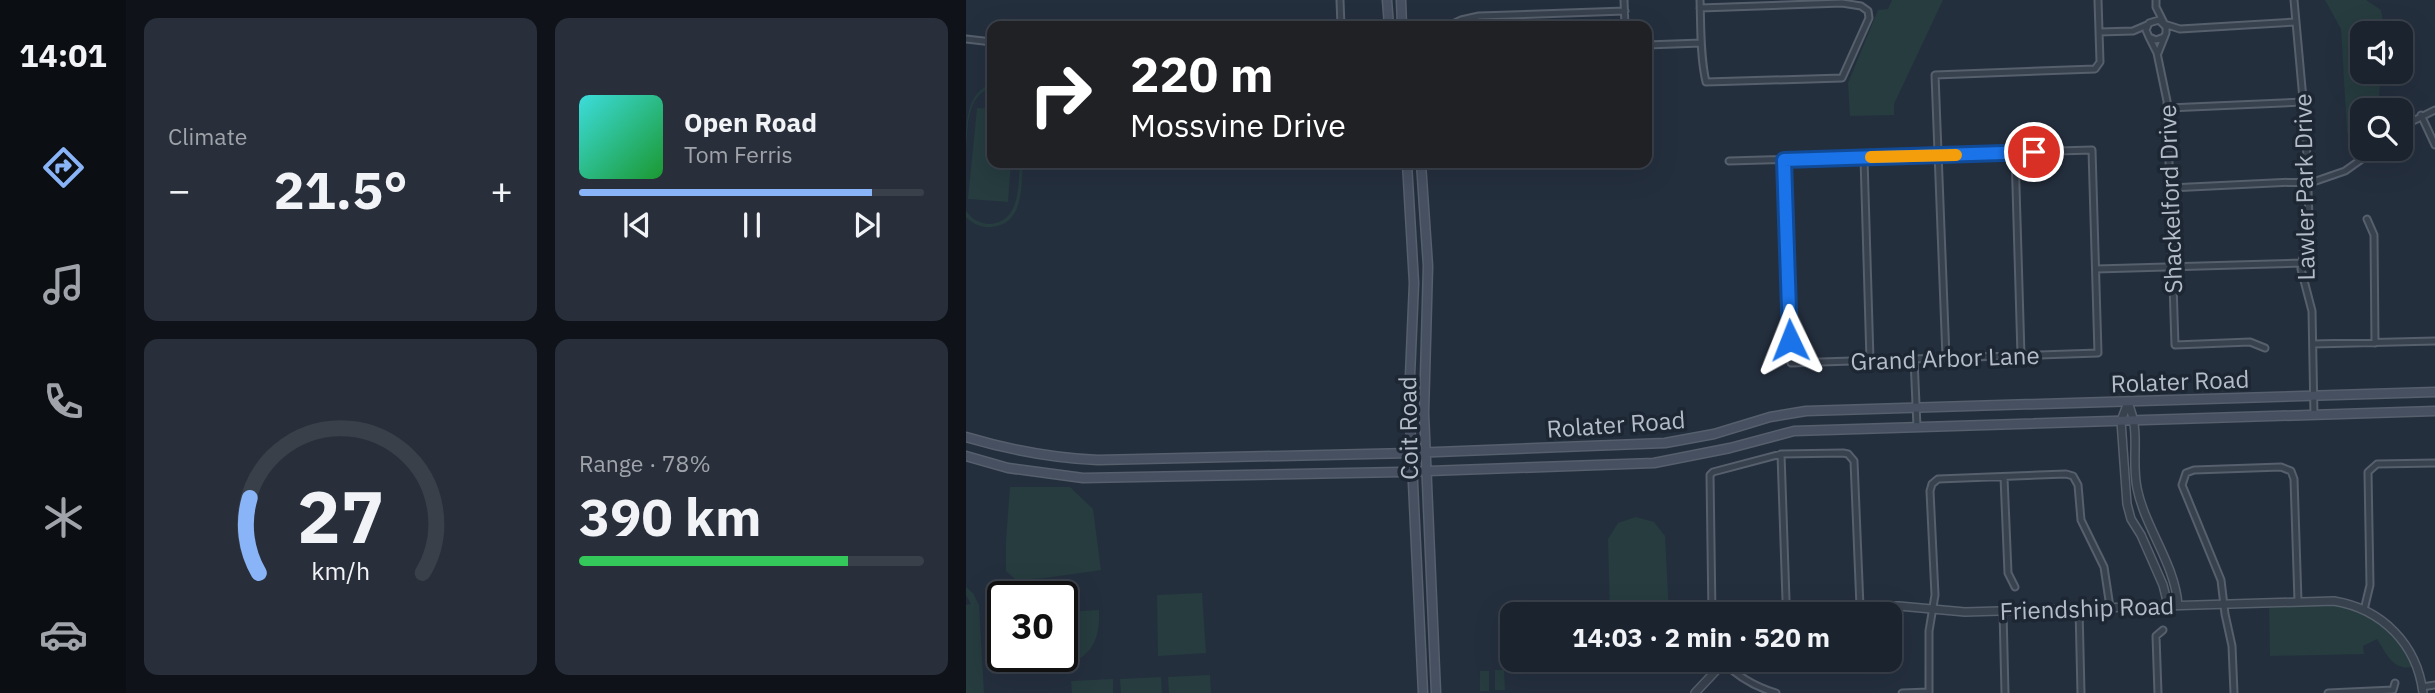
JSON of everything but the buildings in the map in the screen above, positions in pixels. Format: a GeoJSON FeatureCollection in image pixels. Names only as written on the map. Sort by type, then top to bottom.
{"type":"FeatureCollection","features":[{"type":"Feature","properties":{"kind":"main road"},"geometry":{"type":"LineString","coordinates":[[1388,0],[1389,21]]}},
{"type":"Feature","properties":{"kind":"main road"},"geometry":{"type":"LineString","coordinates":[[1401,0],[1402,21]]}},
{"type":"Feature","properties":{"kind":"main road","name":"Coit Road"},"geometry":{"type":"LineString","coordinates":[[1407,168],[1414,283],[1409,399],[1423,693]]}},
{"type":"Feature","properties":{"kind":"main road","name":"Coit Road"},"geometry":{"type":"LineString","coordinates":[[1421,168],[1426,225],[1428,331],[1425,383],[1426,453],[1436,693]]}},
{"type":"Feature","properties":{"kind":"main road"},"geometry":{"type":"LineString","coordinates":[[1411,226],[1426,225]]}},
{"type":"Feature","properties":{"kind":"main road"},"geometry":{"type":"LineString","coordinates":[[1412,330],[1428,331]]}},
{"type":"Feature","properties":{"kind":"main road","name":"Rolater Road"},"geometry":{"type":"LineString","coordinates":[[966,438],[1066,459],[1426,453],[1660,443],[1714,434],[1770,417],[1807,411],[2435,392]]}},
{"type":"Feature","properties":{"kind":"main road","name":"Rolater Road"},"geometry":{"type":"LineString","coordinates":[[966,456],[1008,468],[1083,478],[1427,471],[1662,462],[1794,431],[2435,411]]}},
{"type":"Feature","properties":{"kind":"main road"},"geometry":{"type":"LineString","coordinates":[[1660,443],[1662,462]]}},
{"type":"Feature","properties":{"kind":"main road"},"geometry":{"type":"LineString","coordinates":[[1555,448],[1555,467]]}},
{"type":"Feature","properties":{"kind":"main road"},"geometry":{"type":"LineString","coordinates":[[1008,468],[1013,450]]}},
{"type":"Feature","properties":{"kind":"main road"},"geometry":{"type":"LineString","coordinates":[[1286,474],[1288,466],[1297,456]]}},
{"type":"Feature","properties":{"kind":"main road"},"geometry":{"type":"LineString","coordinates":[[1220,458],[1221,476]]}},
{"type":"Feature","properties":{"kind":"main road"},"geometry":{"type":"LineString","coordinates":[[1110,478],[1111,460]]}},
{"type":"Feature","properties":{"kind":"main road"},"geometry":{"type":"LineString","coordinates":[[1422,670],[1435,669]]}},
{"type":"Feature","properties":{"kind":"street"},"geometry":{"type":"LineString","coordinates":[[1340,0],[1341,21]]}},
{"type":"Feature","properties":{"kind":"street"},"geometry":{"type":"LineString","coordinates":[[1625,0],[1625,21]]}},
{"type":"Feature","properties":{"kind":"street"},"geometry":{"type":"LineString","coordinates":[[1700,0],[1700,8],[1701,43],[1706,82],[1842,78],[1869,18],[1868,11],[1861,6],[1842,4],[1700,8]]}},
{"type":"Feature","properties":{"kind":"street"},"geometry":{"type":"LineString","coordinates":[[1936,75],[2091,70],[2098,67],[2098,0]]}},
{"type":"Feature","properties":{"kind":"street","name":"Lawler Park Drive"},"geometry":{"type":"LineString","coordinates":[[2294,0],[2304,102],[2308,183],[2309,226],[2301,263],[2312,311],[2314,415]]}},
{"type":"Feature","properties":{"kind":"street"},"geometry":{"type":"LineString","coordinates":[[2156,3],[2167,30],[2157,53]]}},
{"type":"Feature","properties":{"kind":"street"},"geometry":{"type":"LineString","coordinates":[[2149,37],[2146,30],[2156,3]]}},
{"type":"Feature","properties":{"kind":"street"},"geometry":{"type":"LineString","coordinates":[[1460,21],[1468,18],[1625,11]]}},
{"type":"Feature","properties":{"kind":"street"},"geometry":{"type":"LineString","coordinates":[[2133,31],[2156,20],[2180,29]]}},
{"type":"Feature","properties":{"kind":"street"},"geometry":{"type":"LineString","coordinates":[[2099,32],[2133,31],[2156,40],[2180,29],[2296,22]]}},
{"type":"Feature","properties":{"kind":"street","name":"Shackelford Drive"},"geometry":{"type":"LineString","coordinates":[[2149,37],[2157,53],[2168,108],[2175,345],[2250,342],[2265,348]]}},
{"type":"Feature","properties":{"kind":"street"},"geometry":{"type":"LineString","coordinates":[[966,39],[987,41]]}},
{"type":"Feature","properties":{"kind":"street"},"geometry":{"type":"LineString","coordinates":[[1652,45],[1701,43]]}},
{"type":"Feature","properties":{"kind":"street"},"geometry":{"type":"LineString","coordinates":[[1929,67],[1936,75],[1946,358]]}},
{"type":"Feature","properties":{"kind":"street"},"geometry":{"type":"LineString","coordinates":[[2168,108],[2304,102]]}},
{"type":"Feature","properties":{"kind":"street"},"geometry":{"type":"LineString","coordinates":[[2413,120],[2435,110]]}},
{"type":"Feature","properties":{"kind":"street"},"geometry":{"type":"LineString","coordinates":[[2421,115],[2435,145]]}},
{"type":"Feature","properties":{"kind":"street"},"geometry":{"type":"LineString","coordinates":[[1729,161],[2092,150],[2095,269],[2301,263]]}},
{"type":"Feature","properties":{"kind":"street"},"geometry":{"type":"LineString","coordinates":[[2015,153],[2021,355]]}},
{"type":"Feature","properties":{"kind":"street"},"geometry":{"type":"LineString","coordinates":[[1864,158],[1870,360]]}},
{"type":"Feature","properties":{"kind":"street","name":"Grand Arbor Lane"},"geometry":{"type":"LineString","coordinates":[[1784,160],[1791,363],[2098,353],[2095,269]]}},
{"type":"Feature","properties":{"kind":"street"},"geometry":{"type":"LineString","coordinates":[[2170,188],[2308,183],[2345,171],[2359,161]]}},
{"type":"Feature","properties":{"kind":"street"},"geometry":{"type":"LineString","coordinates":[[2367,219],[2374,235],[2375,342]]}},
{"type":"Feature","properties":{"kind":"street"},"geometry":{"type":"LineString","coordinates":[[2313,344],[2435,341]]}},
{"type":"Feature","properties":{"kind":"street"},"geometry":{"type":"LineString","coordinates":[[1914,359],[1917,427]]}},
{"type":"Feature","properties":{"kind":"street"},"geometry":{"type":"LineString","coordinates":[[2128,402],[2135,420],[2134,464],[2137,488],[2175,586],[2178,605]]}},
{"type":"Feature","properties":{"kind":"street"},"geometry":{"type":"LineString","coordinates":[[2128,402],[2121,421],[2128,507],[2164,585],[2168,605]]}},
{"type":"Feature","properties":{"kind":"street"},"geometry":{"type":"LineString","coordinates":[[1712,602],[1710,475],[1750,460],[1781,454],[1843,453],[1852,457],[1855,466],[1860,602]]}},
{"type":"Feature","properties":{"kind":"street"},"geometry":{"type":"LineString","coordinates":[[1781,454],[1786,602]]}},
{"type":"Feature","properties":{"kind":"street"},"geometry":{"type":"LineString","coordinates":[[2435,463],[2379,464],[2371,467],[2367,477],[2370,585],[2364,610],[2384,622],[2400,638],[2413,657],[2422,690],[2435,685]]}},
{"type":"Feature","properties":{"kind":"street"},"geometry":{"type":"LineString","coordinates":[[2234,693],[2232,646],[2217,566],[2182,485],[2186,473],[2194,470],[2283,467],[2290,470],[2294,479],[2298,601]]}},
{"type":"Feature","properties":{"kind":"street"},"geometry":{"type":"LineString","coordinates":[[1902,693],[1929,693],[1928,648],[1933,610],[1930,491],[1934,482],[1942,478],[2069,474],[2075,478],[2081,520],[2104,567],[2110,607]]}},
{"type":"Feature","properties":{"kind":"street"},"geometry":{"type":"LineString","coordinates":[[2004,477],[2008,573],[2015,587]]}},
{"type":"Feature","properties":{"kind":"street"},"geometry":{"type":"LineString","coordinates":[[2128,507],[2141,502]]}},
{"type":"Feature","properties":{"kind":"street"},"geometry":{"type":"LineString","coordinates":[[2138,533],[2150,524]]}},
{"type":"Feature","properties":{"kind":"street","name":"Friendship Road"},"geometry":{"type":"LineString","coordinates":[[1902,606],[1933,610],[2003,611],[2334,601],[2364,610]]}},
{"type":"Feature","properties":{"kind":"street"},"geometry":{"type":"LineString","coordinates":[[2079,608],[2081,693]]}},
{"type":"Feature","properties":{"kind":"street"},"geometry":{"type":"LineString","coordinates":[[2003,611],[2005,693]]}},
{"type":"Feature","properties":{"kind":"street"},"geometry":{"type":"LineString","coordinates":[[2158,693],[2156,636],[2163,630]]}},
{"type":"Feature","properties":{"kind":"street"},"geometry":{"type":"LineString","coordinates":[[1695,693],[1713,672]]}},
{"type":"Feature","properties":{"kind":"street"},"geometry":{"type":"LineString","coordinates":[[1738,672],[1757,687],[1776,693]]}},
{"type":"Feature","properties":{"kind":"street"},"geometry":{"type":"LineString","coordinates":[[2328,693],[2393,690],[2395,684]]}},
{"type":"Feature","properties":{"kind":"green space"},"geometry":{"type":"Polygon","coordinates":[[[1892,0],[1943,0],[1894,104],[1894,115],[1850,116],[1848,83],[1878,10],[1888,9],[1892,0]]]}},
{"type":"Feature","properties":{"kind":"green space"},"geometry":{"type":"Polygon","coordinates":[[[2325,0],[2366,0],[2381,10],[2383,21],[2350,21],[2350,84],[2380,84],[2379,98],[2350,98],[2350,141],[2347,132],[2341,29],[2325,0]]]}},
{"type":"Feature","properties":{"kind":"green space"},"geometry":{"type":"Polygon","coordinates":[[[987,86],[987,90],[977,97],[970,113],[966,150],[967,120],[969,110],[977,94],[987,86]]]}},
{"type":"Feature","properties":{"kind":"green space"},"geometry":{"type":"Polygon","coordinates":[[[977,108],[987,109],[987,168],[1011,168],[1008,202],[968,199],[977,108]]]}},
{"type":"Feature","properties":{"kind":"green space"},"geometry":{"type":"Polygon","coordinates":[[[1020,168],[1023,168],[1019,203],[1010,219],[988,227],[971,222],[966,217],[966,211],[983,223],[1000,222],[1013,209],[1020,168]]]}},
{"type":"Feature","properties":{"kind":"green space"},"geometry":{"type":"Polygon","coordinates":[[[1010,487],[1070,487],[1093,509],[1101,570],[1016,580],[1006,571],[1010,487]]]}},
{"type":"Feature","properties":{"kind":"green space"},"geometry":{"type":"Polygon","coordinates":[[[1636,517],[1654,522],[1665,536],[1668,602],[1610,602],[1608,539],[1618,523],[1636,517]]]}},
{"type":"Feature","properties":{"kind":"green space"},"geometry":{"type":"Polygon","coordinates":[[[966,587],[973,593],[979,605],[984,693],[966,693],[966,605],[971,604],[966,595],[966,587]]]}},
{"type":"Feature","properties":{"kind":"green space"},"geometry":{"type":"Polygon","coordinates":[[[1202,593],[1206,653],[1158,656],[1157,595],[1202,593]]]}},
{"type":"Feature","properties":{"kind":"green space"},"geometry":{"type":"Polygon","coordinates":[[[2334,603],[2383,624],[2402,643],[2412,667],[2405,668],[2395,664],[2377,639],[2363,646],[2364,654],[2270,656],[2269,605],[2334,603]]]}},
{"type":"Feature","properties":{"kind":"green space"},"geometry":{"type":"Polygon","coordinates":[[[1099,610],[1099,623],[1093,644],[1078,659],[1078,611],[1099,610]]]}},
{"type":"Feature","properties":{"kind":"green space"},"geometry":{"type":"Polygon","coordinates":[[[1495,670],[1500,670],[1504,672],[1505,690],[1495,690],[1495,670]]]}},
{"type":"Feature","properties":{"kind":"green space"},"geometry":{"type":"Polygon","coordinates":[[[1480,671],[1489,671],[1489,691],[1480,691],[1480,671]]]}},
{"type":"Feature","properties":{"kind":"green space"},"geometry":{"type":"Polygon","coordinates":[[[1210,675],[1211,693],[1169,693],[1168,677],[1210,675]]]}},
{"type":"Feature","properties":{"kind":"green space"},"geometry":{"type":"Polygon","coordinates":[[[1161,677],[1162,693],[1121,693],[1120,679],[1161,677]]]}},
{"type":"Feature","properties":{"kind":"green space"},"geometry":{"type":"Polygon","coordinates":[[[1113,679],[1113,693],[1072,693],[1071,681],[1113,679]]]}},
{"type":"Feature","properties":{"kind":"slow traffic"},"geometry":{"type":"LineString","coordinates":[[1871,157],[1956,155]]}},
{"type":"Feature","properties":{"kind":"route"},"geometry":{"type":"LineString","coordinates":[[1790,340],[1784,160],[2034,152]]}}]}
